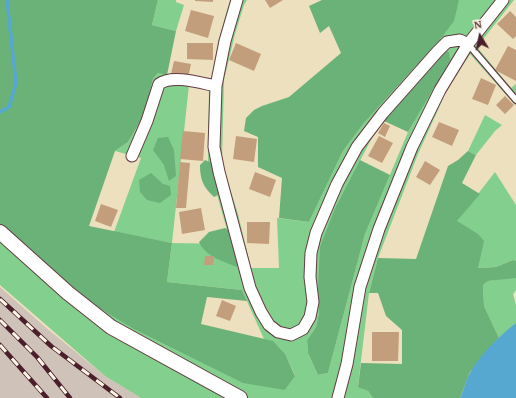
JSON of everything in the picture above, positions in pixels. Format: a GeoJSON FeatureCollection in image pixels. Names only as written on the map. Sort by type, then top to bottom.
{"type":"FeatureCollection","features":[{"type":"Feature","properties":{"kind":"street"},"geometry":{"type":"LineString","coordinates":[[237,0],[225,41],[216,86],[214,147],[219,172],[250,288],[269,325],[278,332],[290,335],[303,329],[310,318],[313,302],[310,277],[311,253],[316,233],[337,184],[357,147],[409,82],[447,42],[460,40],[468,44]]}},
{"type":"Feature","properties":{"kind":"street"},"geometry":{"type":"LineString","coordinates":[[338,398],[347,364],[360,287],[379,229],[412,148],[440,90],[468,44],[503,0]]}},
{"type":"Feature","properties":{"kind":"street"},"geometry":{"type":"LineString","coordinates":[[132,156],[147,121],[159,84],[164,80],[172,79],[216,86]]}},
{"type":"Feature","properties":{"kind":"street"},"geometry":{"type":"LineString","coordinates":[[0,232],[68,293],[110,327],[240,398]]}},
{"type":"Feature","properties":{"kind":"lane"},"geometry":{"type":"LineString","coordinates":[[468,44],[516,100]]}},
{"type":"Feature","properties":{"kind":"shaded area"},"geometry":{"type":"Polygon","coordinates":[[[0,287],[44,326],[105,376],[141,398],[0,398],[0,287]]]}},
{"type":"Feature","properties":{"kind":"green space"},"geometry":{"type":"Polygon","coordinates":[[[0,0],[158,0],[152,25],[176,31],[167,75],[158,73],[153,79],[145,114],[128,142],[115,151],[89,226],[172,243],[167,282],[242,290],[247,301],[207,297],[201,324],[273,341],[285,354],[295,376],[285,390],[243,383],[134,329],[89,302],[0,224],[0,0]]]}},
{"type":"Feature","properties":{"kind":"green space"},"geometry":{"type":"Polygon","coordinates":[[[158,0],[176,0],[176,2],[184,5],[176,31],[152,25],[158,0]]]}},
{"type":"Feature","properties":{"kind":"green space"},"geometry":{"type":"Polygon","coordinates":[[[230,0],[247,0],[235,34],[224,80],[222,163],[238,214],[251,268],[279,268],[277,218],[309,222],[343,151],[364,123],[438,42],[459,0],[514,0],[477,47],[511,88],[516,84],[516,106],[470,54],[447,90],[418,154],[378,258],[369,293],[358,386],[368,391],[373,398],[141,398],[105,376],[0,285],[0,224],[11,235],[285,390],[295,375],[280,348],[264,339],[242,290],[167,282],[172,243],[114,232],[141,158],[115,151],[128,142],[145,114],[153,79],[158,73],[211,81],[218,42],[230,0]],[[447,51],[441,55],[384,121],[373,136],[336,206],[318,291],[319,313],[316,327],[307,340],[308,353],[318,375],[328,373],[365,234],[408,132],[427,98],[449,52],[447,51]],[[189,85],[172,243],[231,244],[208,163],[209,87],[189,85]]]}},
{"type":"Feature","properties":{"kind":"green space"},"geometry":{"type":"Polygon","coordinates":[[[322,0],[459,0],[454,21],[438,42],[364,123],[343,151],[309,222],[279,218],[282,178],[258,167],[258,137],[244,131],[246,118],[254,110],[289,97],[341,53],[329,26],[320,33],[309,6],[322,0]]]}},
{"type":"Feature","properties":{"kind":"green space"},"geometry":{"type":"Polygon","coordinates":[[[447,51],[449,52],[450,60],[408,132],[384,121],[441,55],[447,51]]]}},
{"type":"Feature","properties":{"kind":"green space"},"geometry":{"type":"Polygon","coordinates":[[[485,115],[502,125],[495,131],[476,155],[468,151],[485,115]]]}},
{"type":"Feature","properties":{"kind":"green space"},"geometry":{"type":"Polygon","coordinates":[[[168,137],[174,150],[176,176],[169,181],[164,165],[153,150],[158,138],[168,137]]]}},
{"type":"Feature","properties":{"kind":"green space"},"geometry":{"type":"Polygon","coordinates":[[[468,151],[476,155],[462,183],[480,194],[457,221],[478,234],[484,241],[478,268],[496,267],[513,260],[516,261],[516,278],[488,281],[483,285],[484,306],[499,338],[470,372],[460,398],[373,398],[368,391],[358,387],[361,363],[402,364],[402,330],[386,316],[378,293],[369,293],[378,258],[416,259],[448,166],[468,151]]]}},
{"type":"Feature","properties":{"kind":"green space"},"geometry":{"type":"Polygon","coordinates":[[[205,160],[212,163],[220,194],[214,197],[207,190],[202,179],[200,165],[205,160]]]}},
{"type":"Feature","properties":{"kind":"green space"},"geometry":{"type":"Polygon","coordinates":[[[360,160],[390,175],[365,234],[328,373],[318,375],[308,353],[307,340],[316,327],[319,313],[318,291],[320,247],[336,206],[360,160]]]}},
{"type":"Feature","properties":{"kind":"green space"},"geometry":{"type":"Polygon","coordinates":[[[495,172],[516,205],[516,261],[513,260],[496,267],[477,268],[457,221],[495,172]]]}},
{"type":"Feature","properties":{"kind":"green space"},"geometry":{"type":"Polygon","coordinates":[[[151,173],[163,184],[170,186],[171,195],[160,203],[147,200],[140,192],[139,180],[151,173]]]}},
{"type":"Feature","properties":{"kind":"green space"},"geometry":{"type":"Polygon","coordinates":[[[225,228],[233,232],[240,255],[237,267],[210,255],[199,242],[209,232],[225,228]]]}},
{"type":"Feature","properties":{"kind":"green space"},"geometry":{"type":"Polygon","coordinates":[[[516,278],[516,290],[513,294],[516,305],[516,323],[499,338],[484,306],[483,285],[488,281],[516,278]]]}},
{"type":"Feature","properties":{"kind":"water"},"geometry":{"type":"Polygon","coordinates":[[[516,323],[516,398],[460,398],[469,374],[475,364],[503,333],[516,323]]]}},
{"type":"Feature","properties":{"kind":"building"},"geometry":{"type":"Polygon","coordinates":[[[213,0],[213,2],[195,1],[213,0]]]}},
{"type":"Feature","properties":{"kind":"building"},"geometry":{"type":"Polygon","coordinates":[[[265,0],[283,0],[270,8],[265,0]]]}},
{"type":"Feature","properties":{"kind":"building"},"geometry":{"type":"Polygon","coordinates":[[[191,10],[214,16],[208,38],[185,31],[191,10]]]}},
{"type":"Feature","properties":{"kind":"building"},"geometry":{"type":"Polygon","coordinates":[[[510,11],[516,17],[516,36],[513,39],[497,24],[510,11]]]}},
{"type":"Feature","properties":{"kind":"building"},"geometry":{"type":"Polygon","coordinates":[[[187,43],[213,43],[213,60],[187,59],[187,43]]]}},
{"type":"Feature","properties":{"kind":"building"},"geometry":{"type":"Polygon","coordinates":[[[236,43],[261,54],[254,71],[229,60],[236,43]]]}},
{"type":"Feature","properties":{"kind":"building"},"geometry":{"type":"Polygon","coordinates":[[[508,46],[516,50],[516,81],[495,70],[508,46]]]}},
{"type":"Feature","properties":{"kind":"building"},"geometry":{"type":"Polygon","coordinates":[[[174,61],[191,64],[188,78],[171,74],[174,61]]]}},
{"type":"Feature","properties":{"kind":"building"},"geometry":{"type":"Polygon","coordinates":[[[481,78],[496,85],[488,105],[472,99],[481,78]]]}},
{"type":"Feature","properties":{"kind":"building"},"geometry":{"type":"Polygon","coordinates":[[[505,96],[514,105],[505,114],[496,105],[505,96]]]}},
{"type":"Feature","properties":{"kind":"building"},"geometry":{"type":"Polygon","coordinates":[[[439,122],[459,130],[452,146],[432,137],[439,122]]]}},
{"type":"Feature","properties":{"kind":"building"},"geometry":{"type":"Polygon","coordinates":[[[384,123],[390,126],[385,137],[378,133],[384,123]]]}},
{"type":"Feature","properties":{"kind":"building"},"geometry":{"type":"Polygon","coordinates":[[[183,131],[205,133],[203,161],[180,159],[183,131]]]}},
{"type":"Feature","properties":{"kind":"building"},"geometry":{"type":"Polygon","coordinates":[[[236,136],[257,139],[254,162],[233,159],[236,136]]]}},
{"type":"Feature","properties":{"kind":"building"},"geometry":{"type":"Polygon","coordinates":[[[379,136],[393,143],[382,163],[368,156],[379,136]]]}},
{"type":"Feature","properties":{"kind":"building"},"geometry":{"type":"Polygon","coordinates":[[[425,161],[440,170],[430,185],[416,177],[425,161]]]}},
{"type":"Feature","properties":{"kind":"building"},"geometry":{"type":"Polygon","coordinates":[[[180,162],[190,163],[186,208],[176,208],[180,162]]]}},
{"type":"Feature","properties":{"kind":"building"},"geometry":{"type":"Polygon","coordinates":[[[255,172],[276,180],[270,197],[249,189],[255,172]]]}},
{"type":"Feature","properties":{"kind":"building"},"geometry":{"type":"Polygon","coordinates":[[[101,204],[118,210],[111,227],[95,221],[101,204]]]}},
{"type":"Feature","properties":{"kind":"building"},"geometry":{"type":"Polygon","coordinates":[[[201,208],[205,230],[182,234],[179,212],[201,208]]]}},
{"type":"Feature","properties":{"kind":"building"},"geometry":{"type":"Polygon","coordinates":[[[247,222],[270,222],[269,244],[247,243],[247,222]]]}},
{"type":"Feature","properties":{"kind":"building"},"geometry":{"type":"Polygon","coordinates":[[[205,256],[214,256],[213,265],[204,265],[205,256]]]}},
{"type":"Feature","properties":{"kind":"building"},"geometry":{"type":"Polygon","coordinates":[[[222,300],[236,306],[230,321],[216,316],[222,300]]]}},
{"type":"Feature","properties":{"kind":"building"},"geometry":{"type":"Polygon","coordinates":[[[372,332],[399,332],[398,361],[372,361],[372,332]]]}},
{"type":"Feature","properties":{"kind":"waterway"},"geometry":{"type":"LineString","coordinates":[[0,112],[9,107],[16,83],[7,0]]}},
{"type":"Feature","properties":{"kind":"railway"},"geometry":{"type":"LineString","coordinates":[[0,299],[51,346],[120,398]]}},
{"type":"Feature","properties":{"kind":"railway"},"geometry":{"type":"LineString","coordinates":[[0,320],[37,357],[70,398]]}},
{"type":"Feature","properties":{"kind":"railway"},"geometry":{"type":"LineString","coordinates":[[0,345],[47,398]]}}]}
